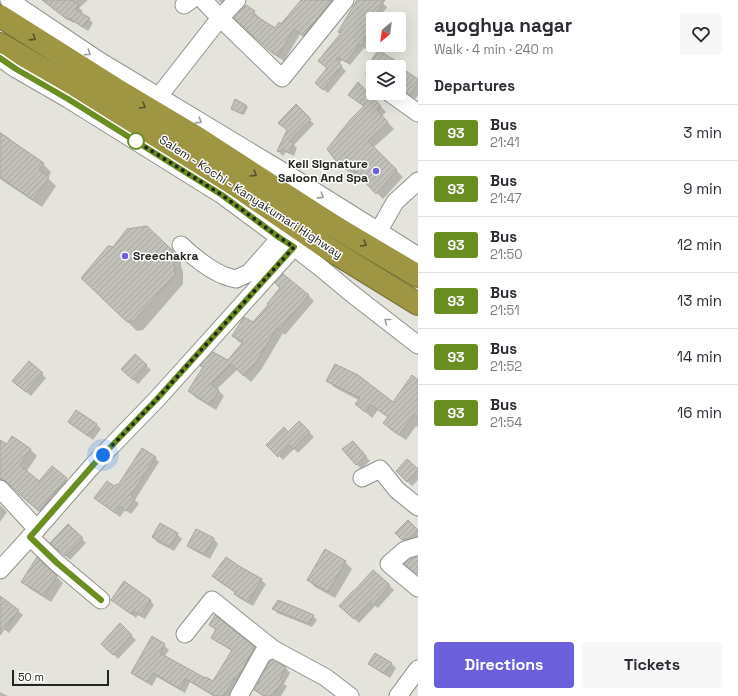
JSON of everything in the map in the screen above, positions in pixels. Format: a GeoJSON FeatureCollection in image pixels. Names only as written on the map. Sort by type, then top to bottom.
{"type":"FeatureCollection","features":[{"type":"Feature","properties":{"kind":"highway","name":"Salem - Kochi - Kanyakumari Highway"},"geometry":{"type":"LineString","coordinates":[[0,16],[122,93],[196,137],[335,227],[418,276]]}},
{"type":"Feature","properties":{"kind":"highway","name":"Salem - Kochi - Kanyakumari Highway"},"geometry":{"type":"LineString","coordinates":[[0,44],[242,188],[324,246],[418,304]]}},
{"type":"Feature","properties":{"kind":"street"},"geometry":{"type":"LineString","coordinates":[[9,0],[98,60],[292,177],[418,256]]}},
{"type":"Feature","properties":{"kind":"street"},"geometry":{"type":"LineString","coordinates":[[203,0],[282,78],[345,0]]}},
{"type":"Feature","properties":{"kind":"street"},"geometry":{"type":"LineString","coordinates":[[159,96],[220,18],[236,0]]}},
{"type":"Feature","properties":{"kind":"street"},"geometry":{"type":"LineString","coordinates":[[0,58],[222,195],[321,268],[418,345]]}},
{"type":"Feature","properties":{"kind":"street"},"geometry":{"type":"LineString","coordinates":[[400,100],[418,113]]}},
{"type":"Feature","properties":{"kind":"street"},"geometry":{"type":"LineString","coordinates":[[378,232],[395,202],[418,181]]}},
{"type":"Feature","properties":{"kind":"street"},"geometry":{"type":"LineString","coordinates":[[182,245],[202,262],[222,275],[236,279],[249,273],[287,242]]}},
{"type":"Feature","properties":{"kind":"street"},"geometry":{"type":"LineString","coordinates":[[0,570],[94,464],[157,399],[287,242]]}},
{"type":"Feature","properties":{"kind":"street"},"geometry":{"type":"LineString","coordinates":[[362,478],[380,469],[397,490],[418,507]]}},
{"type":"Feature","properties":{"kind":"street"},"geometry":{"type":"LineString","coordinates":[[0,488],[57,563],[101,600]]}},
{"type":"Feature","properties":{"kind":"street"},"geometry":{"type":"LineString","coordinates":[[418,546],[406,550],[389,564],[418,588]]}},
{"type":"Feature","properties":{"kind":"street"},"geometry":{"type":"LineString","coordinates":[[185,634],[212,600],[274,649],[325,676],[350,696]]}},
{"type":"Feature","properties":{"kind":"street"},"geometry":{"type":"LineString","coordinates":[[239,696],[263,653],[274,649]]}},
{"type":"Feature","properties":{"kind":"street"},"geometry":{"type":"LineString","coordinates":[[398,696],[418,669]]}},
{"type":"Feature","properties":{"kind":"building"},"geometry":{"type":"Polygon","coordinates":[[[42,0],[72,0],[79,6],[76,10],[90,18],[83,27],[69,18],[68,20],[42,0]]]}},
{"type":"Feature","properties":{"kind":"building"},"geometry":{"type":"Polygon","coordinates":[[[301,0],[332,0],[303,36],[294,29],[278,56],[266,48],[234,18],[246,5],[255,11],[253,14],[275,28],[279,22],[281,24],[301,0]]]}},
{"type":"Feature","properties":{"kind":"building"},"geometry":{"type":"Polygon","coordinates":[[[357,0],[385,0],[377,12],[366,12],[366,38],[361,46],[359,45],[346,62],[338,57],[336,59],[342,66],[323,90],[315,83],[327,68],[318,61],[341,33],[338,32],[357,0]]]}},
{"type":"Feature","properties":{"kind":"building"},"geometry":{"type":"Polygon","coordinates":[[[377,52],[381,52],[394,60],[372,60],[377,52]]]}},
{"type":"Feature","properties":{"kind":"building"},"geometry":{"type":"Polygon","coordinates":[[[406,71],[418,79],[418,83],[410,95],[406,92],[406,71]]]}},
{"type":"Feature","properties":{"kind":"building"},"geometry":{"type":"Polygon","coordinates":[[[358,82],[366,90],[366,100],[375,100],[381,106],[377,110],[388,122],[368,141],[397,170],[376,194],[351,167],[348,171],[335,160],[327,149],[350,120],[364,106],[348,95],[358,82]]]}},
{"type":"Feature","properties":{"kind":"building"},"geometry":{"type":"Polygon","coordinates":[[[235,99],[246,105],[242,114],[231,109],[235,99]]]}},
{"type":"Feature","properties":{"kind":"building"},"geometry":{"type":"Polygon","coordinates":[[[296,104],[311,119],[289,141],[294,143],[289,153],[282,149],[278,152],[277,151],[287,130],[278,123],[296,104]]]}},
{"type":"Feature","properties":{"kind":"building"},"geometry":{"type":"Polygon","coordinates":[[[0,133],[44,163],[39,170],[49,177],[33,200],[0,177],[0,133]]]}},
{"type":"Feature","properties":{"kind":"building"},"geometry":{"type":"Polygon","coordinates":[[[147,226],[173,251],[172,256],[175,275],[134,321],[127,322],[81,278],[108,246],[113,247],[127,229],[147,226]]]}},
{"type":"Feature","properties":{"kind":"building"},"geometry":{"type":"Polygon","coordinates":[[[283,274],[309,295],[279,330],[277,328],[255,364],[244,376],[231,364],[211,384],[219,390],[210,405],[188,391],[203,367],[200,366],[213,352],[228,360],[243,342],[232,336],[244,317],[253,322],[268,305],[267,304],[280,288],[275,283],[283,274]]]}},
{"type":"Feature","properties":{"kind":"building"},"geometry":{"type":"Polygon","coordinates":[[[135,354],[147,365],[133,380],[121,369],[135,354]]]}},
{"type":"Feature","properties":{"kind":"building"},"geometry":{"type":"Polygon","coordinates":[[[29,361],[43,373],[26,392],[12,381],[29,361]]]}},
{"type":"Feature","properties":{"kind":"building"},"geometry":{"type":"Polygon","coordinates":[[[335,364],[358,375],[393,402],[412,375],[418,380],[418,417],[414,415],[399,435],[383,423],[388,417],[371,405],[365,412],[355,404],[360,398],[326,381],[335,364]]]}},
{"type":"Feature","properties":{"kind":"building"},"geometry":{"type":"Polygon","coordinates":[[[76,410],[97,424],[88,436],[68,422],[76,410]]]}},
{"type":"Feature","properties":{"kind":"building"},"geometry":{"type":"Polygon","coordinates":[[[299,421],[310,432],[293,449],[289,445],[278,457],[266,445],[284,427],[288,432],[299,421]]]}},
{"type":"Feature","properties":{"kind":"building"},"geometry":{"type":"Polygon","coordinates":[[[12,436],[31,449],[20,465],[39,481],[52,466],[67,478],[39,511],[7,482],[0,479],[0,440],[7,444],[12,436]]]}},
{"type":"Feature","properties":{"kind":"building"},"geometry":{"type":"Polygon","coordinates":[[[353,441],[366,456],[356,465],[342,449],[353,441]]]}},
{"type":"Feature","properties":{"kind":"building"},"geometry":{"type":"Polygon","coordinates":[[[142,448],[156,457],[131,495],[135,498],[126,511],[120,506],[115,513],[94,498],[107,481],[114,486],[116,484],[118,485],[142,448]]]}},
{"type":"Feature","properties":{"kind":"building"},"geometry":{"type":"Polygon","coordinates":[[[407,459],[418,470],[407,482],[396,471],[407,459]]]}},
{"type":"Feature","properties":{"kind":"building"},"geometry":{"type":"Polygon","coordinates":[[[408,520],[418,530],[409,538],[402,540],[395,533],[408,520]]]}},
{"type":"Feature","properties":{"kind":"building"},"geometry":{"type":"Polygon","coordinates":[[[160,523],[178,533],[170,547],[152,537],[160,523]]]}},
{"type":"Feature","properties":{"kind":"building"},"geometry":{"type":"Polygon","coordinates":[[[68,524],[83,538],[65,556],[50,543],[68,524]]]}},
{"type":"Feature","properties":{"kind":"building"},"geometry":{"type":"Polygon","coordinates":[[[196,529],[214,538],[205,555],[187,546],[196,529]]]}},
{"type":"Feature","properties":{"kind":"building"},"geometry":{"type":"Polygon","coordinates":[[[325,549],[346,561],[328,592],[307,580],[325,549]]]}},
{"type":"Feature","properties":{"kind":"building"},"geometry":{"type":"Polygon","coordinates":[[[37,557],[57,576],[44,596],[21,582],[37,557]]]}},
{"type":"Feature","properties":{"kind":"building"},"geometry":{"type":"Polygon","coordinates":[[[226,557],[262,579],[248,602],[234,594],[235,592],[212,576],[226,557]]]}},
{"type":"Feature","properties":{"kind":"building"},"geometry":{"type":"Polygon","coordinates":[[[417,557],[417,574],[404,564],[410,559],[417,557]]]}},
{"type":"Feature","properties":{"kind":"building"},"geometry":{"type":"Polygon","coordinates":[[[373,570],[390,585],[373,605],[370,602],[354,619],[339,606],[373,570]]]}},
{"type":"Feature","properties":{"kind":"building"},"geometry":{"type":"Polygon","coordinates":[[[124,581],[151,600],[140,615],[133,611],[131,614],[111,600],[124,581]]]}},
{"type":"Feature","properties":{"kind":"building"},"geometry":{"type":"Polygon","coordinates":[[[0,596],[19,610],[0,635],[0,596]]]}},
{"type":"Feature","properties":{"kind":"building"},"geometry":{"type":"Polygon","coordinates":[[[278,600],[314,615],[309,624],[272,609],[278,600]]]}},
{"type":"Feature","properties":{"kind":"building"},"geometry":{"type":"Polygon","coordinates":[[[215,615],[255,647],[237,679],[235,678],[224,696],[215,696],[186,679],[180,689],[153,673],[147,682],[131,673],[152,636],[165,644],[160,653],[213,681],[232,650],[211,638],[216,629],[209,625],[215,615]]]}},
{"type":"Feature","properties":{"kind":"building"},"geometry":{"type":"Polygon","coordinates":[[[120,623],[132,635],[113,655],[101,644],[120,623]]]}},
{"type":"Feature","properties":{"kind":"building"},"geometry":{"type":"Polygon","coordinates":[[[375,653],[392,663],[385,674],[368,664],[375,653]]]}},
{"type":"Feature","properties":{"kind":"building"},"geometry":{"type":"Polygon","coordinates":[[[272,660],[286,667],[280,679],[283,681],[273,696],[264,696],[254,690],[270,661],[272,660]]]}},
{"type":"Feature","properties":{"kind":"bus line","name":"93"},"geometry":{"type":"LineString","coordinates":[[0,58],[222,195],[294,247],[157,399],[63,498],[30,537],[57,563],[101,600]]}},
{"type":"Feature","properties":{"kind":"place","name":"Kell Signature Saloon And Spa"},"geometry":{"type":"Point","coordinates":[376,171]}},
{"type":"Feature","properties":{"kind":"place","name":"Sreechakra"},"geometry":{"type":"Point","coordinates":[125,256]}},
{"type":"Feature","properties":{"kind":"route"},"geometry":{"type":"LineString","coordinates":[[103,455],[157,399],[294,247],[222,195],[136,141]]}}]}
